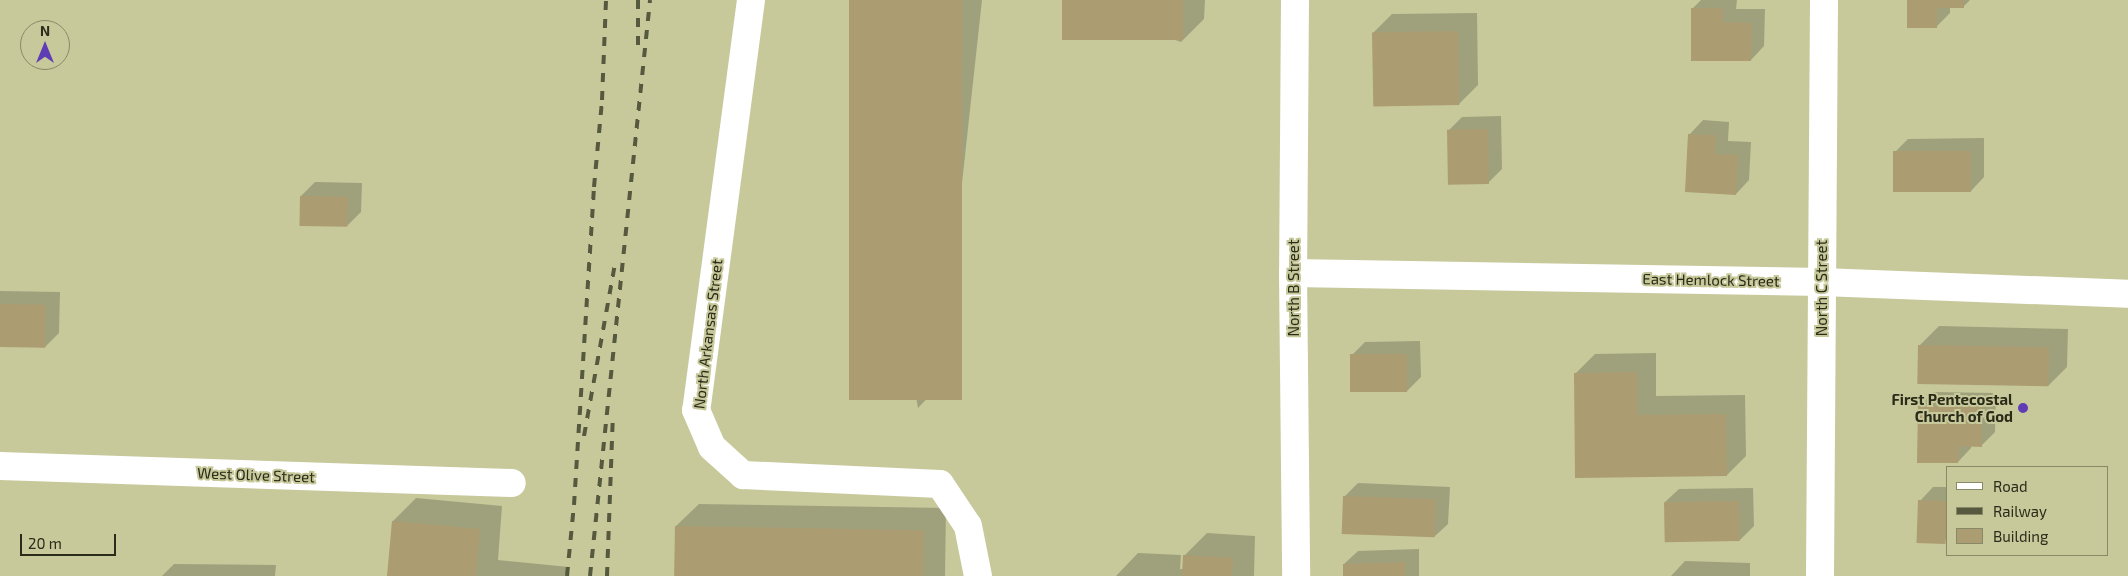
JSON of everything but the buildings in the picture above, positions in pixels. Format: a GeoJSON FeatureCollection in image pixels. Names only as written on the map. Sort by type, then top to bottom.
{"type":"FeatureCollection","features":[{"type":"Feature","properties":{"kind":"street","name":"North Arkansas Street"},"geometry":{"type":"LineString","coordinates":[[751,0],[696,410],[712,447],[743,475],[940,484],[968,526],[978,576]]}},
{"type":"Feature","properties":{"kind":"street","name":"North B Street"},"geometry":{"type":"LineString","coordinates":[[1295,0],[1293,273],[1296,576]]}},
{"type":"Feature","properties":{"kind":"street","name":"North C Street"},"geometry":{"type":"LineString","coordinates":[[1820,576],[1824,0]]}},
{"type":"Feature","properties":{"kind":"street","name":"East Hemlock Street"},"geometry":{"type":"LineString","coordinates":[[1293,273],[1822,282],[2128,294]]}},
{"type":"Feature","properties":{"kind":"street","name":"West Olive Street"},"geometry":{"type":"LineString","coordinates":[[0,466],[512,483]]}},
{"type":"Feature","properties":{"kind":"railway"},"geometry":{"type":"LineString","coordinates":[[567,576],[574,505],[594,187],[602,100],[606,0]]}},
{"type":"Feature","properties":{"kind":"railway"},"geometry":{"type":"LineString","coordinates":[[638,0],[638,50]]}},
{"type":"Feature","properties":{"kind":"railway"},"geometry":{"type":"LineString","coordinates":[[590,576],[650,0]]}},
{"type":"Feature","properties":{"kind":"railway"},"geometry":{"type":"LineString","coordinates":[[584,436],[615,264]]}},
{"type":"Feature","properties":{"kind":"railway"},"geometry":{"type":"LineString","coordinates":[[607,576],[613,416]]}},
{"type":"Feature","properties":{"kind":"place","name":"First Pentecostal Church of God"},"geometry":{"type":"Point","coordinates":[2023,408]}}]}
